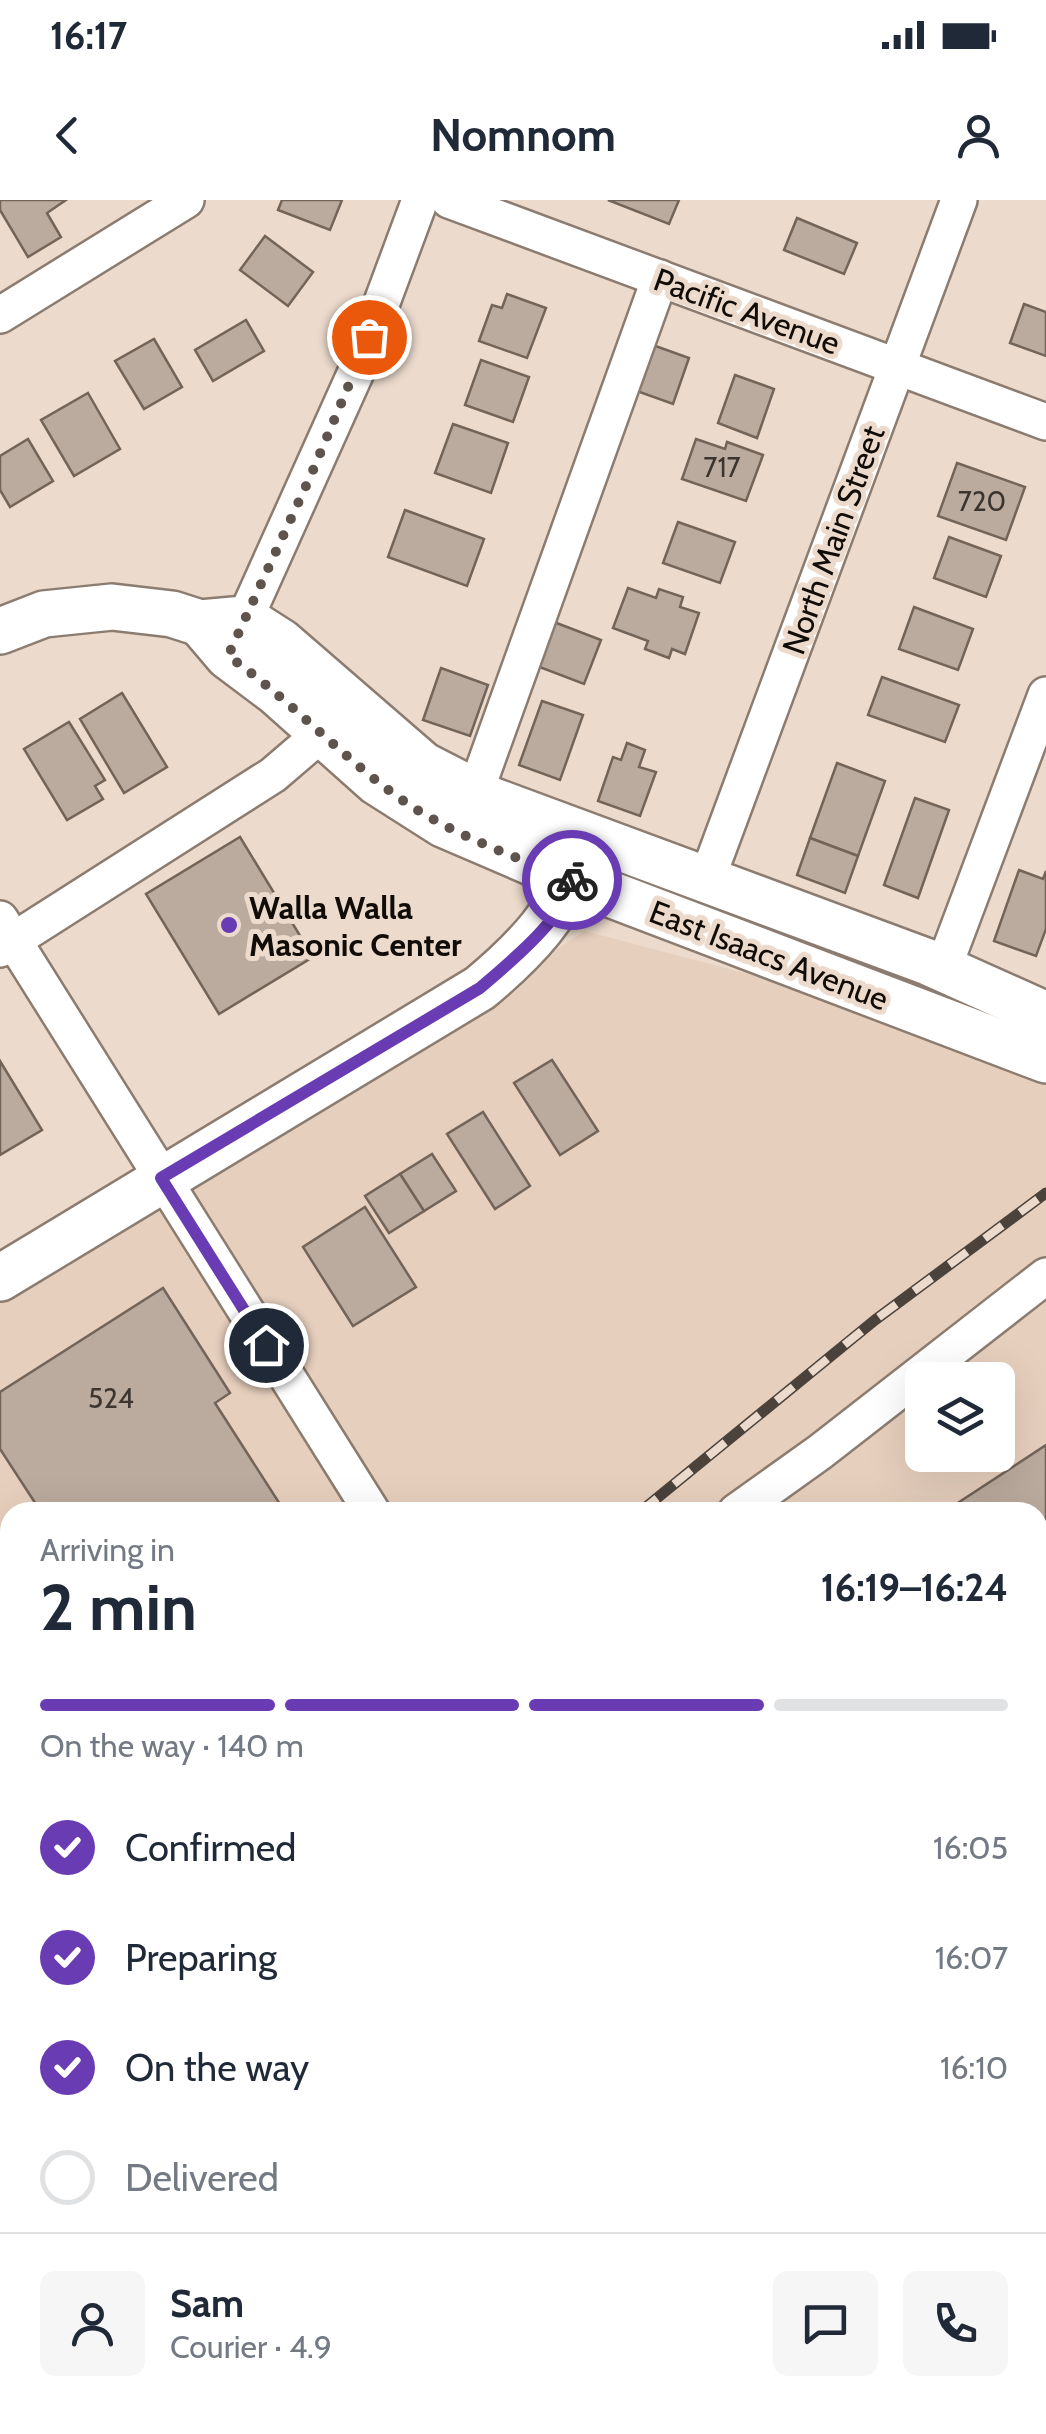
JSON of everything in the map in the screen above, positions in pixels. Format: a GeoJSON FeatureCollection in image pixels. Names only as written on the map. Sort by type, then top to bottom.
{"type":"FeatureCollection","features":[{"type":"Feature","properties":{"kind":"main road"},"geometry":{"type":"LineString","coordinates":[[0,631],[44,614],[112,607],[143,609],[224,633]]}},
{"type":"Feature","properties":{"kind":"main road","name":"East Isaacs Avenue"},"geometry":{"type":"LineString","coordinates":[[224,633],[266,684],[377,782],[410,805],[480,842],[1046,1060]]}},
{"type":"Feature","properties":{"kind":"main road","name":"East Isaacs Avenue"},"geometry":{"type":"LineString","coordinates":[[224,633],[281,642],[423,765],[475,793],[943,969],[1046,1016]]}},
{"type":"Feature","properties":{"kind":"main road"},"geometry":{"type":"LineString","coordinates":[[0,1278],[480,988],[529,943],[562,904],[591,837]]}},
{"type":"Feature","properties":{"kind":"street"},"geometry":{"type":"LineString","coordinates":[[0,315],[186,200]]}},
{"type":"Feature","properties":{"kind":"street"},"geometry":{"type":"LineString","coordinates":[[224,633],[356,372],[420,200]]}},
{"type":"Feature","properties":{"kind":"street","name":"Pacific Avenue"},"geometry":{"type":"LineString","coordinates":[[449,200],[1046,422]]}},
{"type":"Feature","properties":{"kind":"street","name":"North Main Street"},"geometry":{"type":"LineString","coordinates":[[707,879],[959,200]]}},
{"type":"Feature","properties":{"kind":"street"},"geometry":{"type":"LineString","coordinates":[[475,793],[660,278]]}},
{"type":"Feature","properties":{"kind":"street"},"geometry":{"type":"LineString","coordinates":[[943,969],[1046,695]]}},
{"type":"Feature","properties":{"kind":"street"},"geometry":{"type":"LineString","coordinates":[[322,733],[273,776],[5,936],[366,1502]]}},
{"type":"Feature","properties":{"kind":"street"},"geometry":{"type":"LineString","coordinates":[[750,1502],[1046,1276]]}},
{"type":"Feature","properties":{"kind":"shaded area"},"geometry":{"type":"Polygon","coordinates":[[[585,931],[1046,1053],[1046,1502],[0,1502],[0,1303],[585,931]]]}},
{"type":"Feature","properties":{"kind":"building"},"geometry":{"type":"Polygon","coordinates":[[[0,200],[66,200],[47,213],[61,237],[28,257],[0,210],[0,200]]]}},
{"type":"Feature","properties":{"kind":"building"},"geometry":{"type":"Polygon","coordinates":[[[282,200],[342,200],[330,230],[278,210],[282,200]]]}},
{"type":"Feature","properties":{"kind":"building"},"geometry":{"type":"Polygon","coordinates":[[[608,200],[679,200],[669,224],[608,200]]]}},
{"type":"Feature","properties":{"kind":"building"},"geometry":{"type":"Polygon","coordinates":[[[797,218],[857,243],[844,274],[784,250],[797,218]]]}},
{"type":"Feature","properties":{"kind":"building"},"geometry":{"type":"Polygon","coordinates":[[[265,236],[313,272],[288,306],[240,270],[265,236]]]}},
{"type":"Feature","properties":{"kind":"building"},"geometry":{"type":"Polygon","coordinates":[[[507,294],[546,308],[527,358],[479,341],[492,305],[502,308],[507,294]]]}},
{"type":"Feature","properties":{"kind":"building"},"geometry":{"type":"Polygon","coordinates":[[[1024,304],[1046,312],[1046,356],[1010,343],[1024,304]]]}},
{"type":"Feature","properties":{"kind":"building"},"geometry":{"type":"Polygon","coordinates":[[[246,320],[264,351],[213,381],[195,350],[246,320]]]}},
{"type":"Feature","properties":{"kind":"building"},"geometry":{"type":"Polygon","coordinates":[[[154,339],[182,387],[144,409],[115,361],[154,339]]]}},
{"type":"Feature","properties":{"kind":"building"},"geometry":{"type":"Polygon","coordinates":[[[650,344],[689,358],[673,404],[634,390],[650,344]]]}},
{"type":"Feature","properties":{"kind":"building"},"geometry":{"type":"Polygon","coordinates":[[[481,360],[529,377],[513,422],[465,405],[481,360]]]}},
{"type":"Feature","properties":{"kind":"building"},"geometry":{"type":"Polygon","coordinates":[[[735,375],[774,389],[757,438],[718,423],[735,375]]]}},
{"type":"Feature","properties":{"kind":"building"},"geometry":{"type":"Polygon","coordinates":[[[88,393],[120,449],[74,476],[41,420],[88,393]]]}},
{"type":"Feature","properties":{"kind":"building"},"geometry":{"type":"Polygon","coordinates":[[[453,424],[508,443],[491,493],[435,473],[453,424]]]}},
{"type":"Feature","properties":{"kind":"building"},"geometry":{"type":"Polygon","coordinates":[[[28,439],[53,481],[10,507],[0,490],[0,456],[28,439]]]}},
{"type":"Feature","properties":{"kind":"building"},"geometry":{"type":"Polygon","coordinates":[[[696,439],[725,449],[727,442],[763,455],[746,501],[682,479],[696,439]]]}},
{"type":"Feature","properties":{"kind":"building"},"geometry":{"type":"Polygon","coordinates":[[[957,463],[1025,487],[1006,540],[938,516],[957,463]]]}},
{"type":"Feature","properties":{"kind":"building"},"geometry":{"type":"Polygon","coordinates":[[[405,510],[484,539],[467,586],[388,557],[405,510]]]}},
{"type":"Feature","properties":{"kind":"building"},"geometry":{"type":"Polygon","coordinates":[[[678,522],[735,542],[720,583],[663,563],[678,522]]]}},
{"type":"Feature","properties":{"kind":"building"},"geometry":{"type":"Polygon","coordinates":[[[949,537],[1001,556],[986,597],[934,578],[949,537]]]}},
{"type":"Feature","properties":{"kind":"building"},"geometry":{"type":"Polygon","coordinates":[[[628,588],[656,598],[659,589],[683,597],[680,607],[699,613],[685,654],[672,649],[669,658],[645,649],[648,641],[613,628],[628,588]]]}},
{"type":"Feature","properties":{"kind":"building"},"geometry":{"type":"Polygon","coordinates":[[[914,607],[973,629],[958,670],[899,649],[914,607]]]}},
{"type":"Feature","properties":{"kind":"building"},"geometry":{"type":"Polygon","coordinates":[[[554,622],[601,640],[584,684],[537,666],[554,622]]]}},
{"type":"Feature","properties":{"kind":"building"},"geometry":{"type":"Polygon","coordinates":[[[441,668],[488,685],[470,736],[423,720],[441,668]]]}},
{"type":"Feature","properties":{"kind":"building"},"geometry":{"type":"Polygon","coordinates":[[[882,677],[959,705],[945,742],[868,715],[882,677]]]}},
{"type":"Feature","properties":{"kind":"building"},"geometry":{"type":"Polygon","coordinates":[[[122,693],[167,767],[124,793],[80,719],[122,693]]]}},
{"type":"Feature","properties":{"kind":"building"},"geometry":{"type":"Polygon","coordinates":[[[542,701],[583,715],[560,780],[519,765],[542,701]]]}},
{"type":"Feature","properties":{"kind":"building"},"geometry":{"type":"Polygon","coordinates":[[[69,722],[105,780],[95,786],[103,799],[67,820],[24,749],[69,722]]]}},
{"type":"Feature","properties":{"kind":"building"},"geometry":{"type":"Polygon","coordinates":[[[627,743],[645,750],[639,767],[656,772],[640,816],[598,801],[613,757],[621,760],[627,743]]]}},
{"type":"Feature","properties":{"kind":"building"},"geometry":{"type":"Polygon","coordinates":[[[837,763],[885,781],[858,856],[810,838],[837,763]]]}},
{"type":"Feature","properties":{"kind":"building"},"geometry":{"type":"Polygon","coordinates":[[[915,798],[949,810],[918,898],[884,885],[915,798]]]}},
{"type":"Feature","properties":{"kind":"building","name":"Walla Walla Masonic Center"},"geometry":{"type":"Polygon","coordinates":[[[240,837],[313,957],[219,1014],[146,894],[240,837]]]}},
{"type":"Feature","properties":{"kind":"building"},"geometry":{"type":"Polygon","coordinates":[[[810,838],[858,856],[845,893],[797,875],[810,838]]]}},
{"type":"Feature","properties":{"kind":"building"},"geometry":{"type":"Polygon","coordinates":[[[1019,870],[1043,879],[1046,871],[1046,929],[1036,956],[994,941],[1019,870]]]}},
{"type":"Feature","properties":{"kind":"building"},"geometry":{"type":"Polygon","coordinates":[[[552,1060],[598,1131],[560,1155],[514,1083],[552,1060]]]}},
{"type":"Feature","properties":{"kind":"building"},"geometry":{"type":"Polygon","coordinates":[[[0,1061],[42,1130],[0,1155],[0,1061]]]}},
{"type":"Feature","properties":{"kind":"building"},"geometry":{"type":"Polygon","coordinates":[[[483,1112],[530,1186],[495,1209],[447,1134],[483,1112]]]}},
{"type":"Feature","properties":{"kind":"building"},"geometry":{"type":"Polygon","coordinates":[[[432,1154],[456,1191],[424,1211],[400,1174],[432,1154]]]}},
{"type":"Feature","properties":{"kind":"building"},"geometry":{"type":"Polygon","coordinates":[[[400,1174],[424,1211],[389,1233],[365,1196],[400,1174]]]}},
{"type":"Feature","properties":{"kind":"building"},"geometry":{"type":"Polygon","coordinates":[[[365,1207],[416,1287],[353,1326],[303,1247],[365,1207]]]}},
{"type":"Feature","properties":{"kind":"building"},"geometry":{"type":"Polygon","coordinates":[[[163,1288],[230,1393],[215,1403],[279,1502],[34,1502],[0,1449],[0,1392],[163,1288]]]}},
{"type":"Feature","properties":{"kind":"building"},"geometry":{"type":"Polygon","coordinates":[[[1046,1445],[1046,1502],[959,1502],[1005,1472],[1015,1472],[1015,1465],[1046,1445]]]}},
{"type":"Feature","properties":{"kind":"railway"},"geometry":{"type":"LineString","coordinates":[[652,1502],[875,1320],[1046,1193]]}},
{"type":"Feature","properties":{"kind":"way so far"},"geometry":{"type":"LineString","coordinates":[[369,337],[228,656],[276,692],[377,782],[410,805],[480,842],[572,880]]}},
{"type":"Feature","properties":{"kind":"place","name":"Walla Walla Masonic Center"},"geometry":{"type":"Point","coordinates":[229,925]}},
{"type":"Feature","properties":{"kind":"route"},"geometry":{"type":"LineString","coordinates":[[266,1345],[161,1178],[480,988],[508,965],[554,914],[572,880]]}}]}
